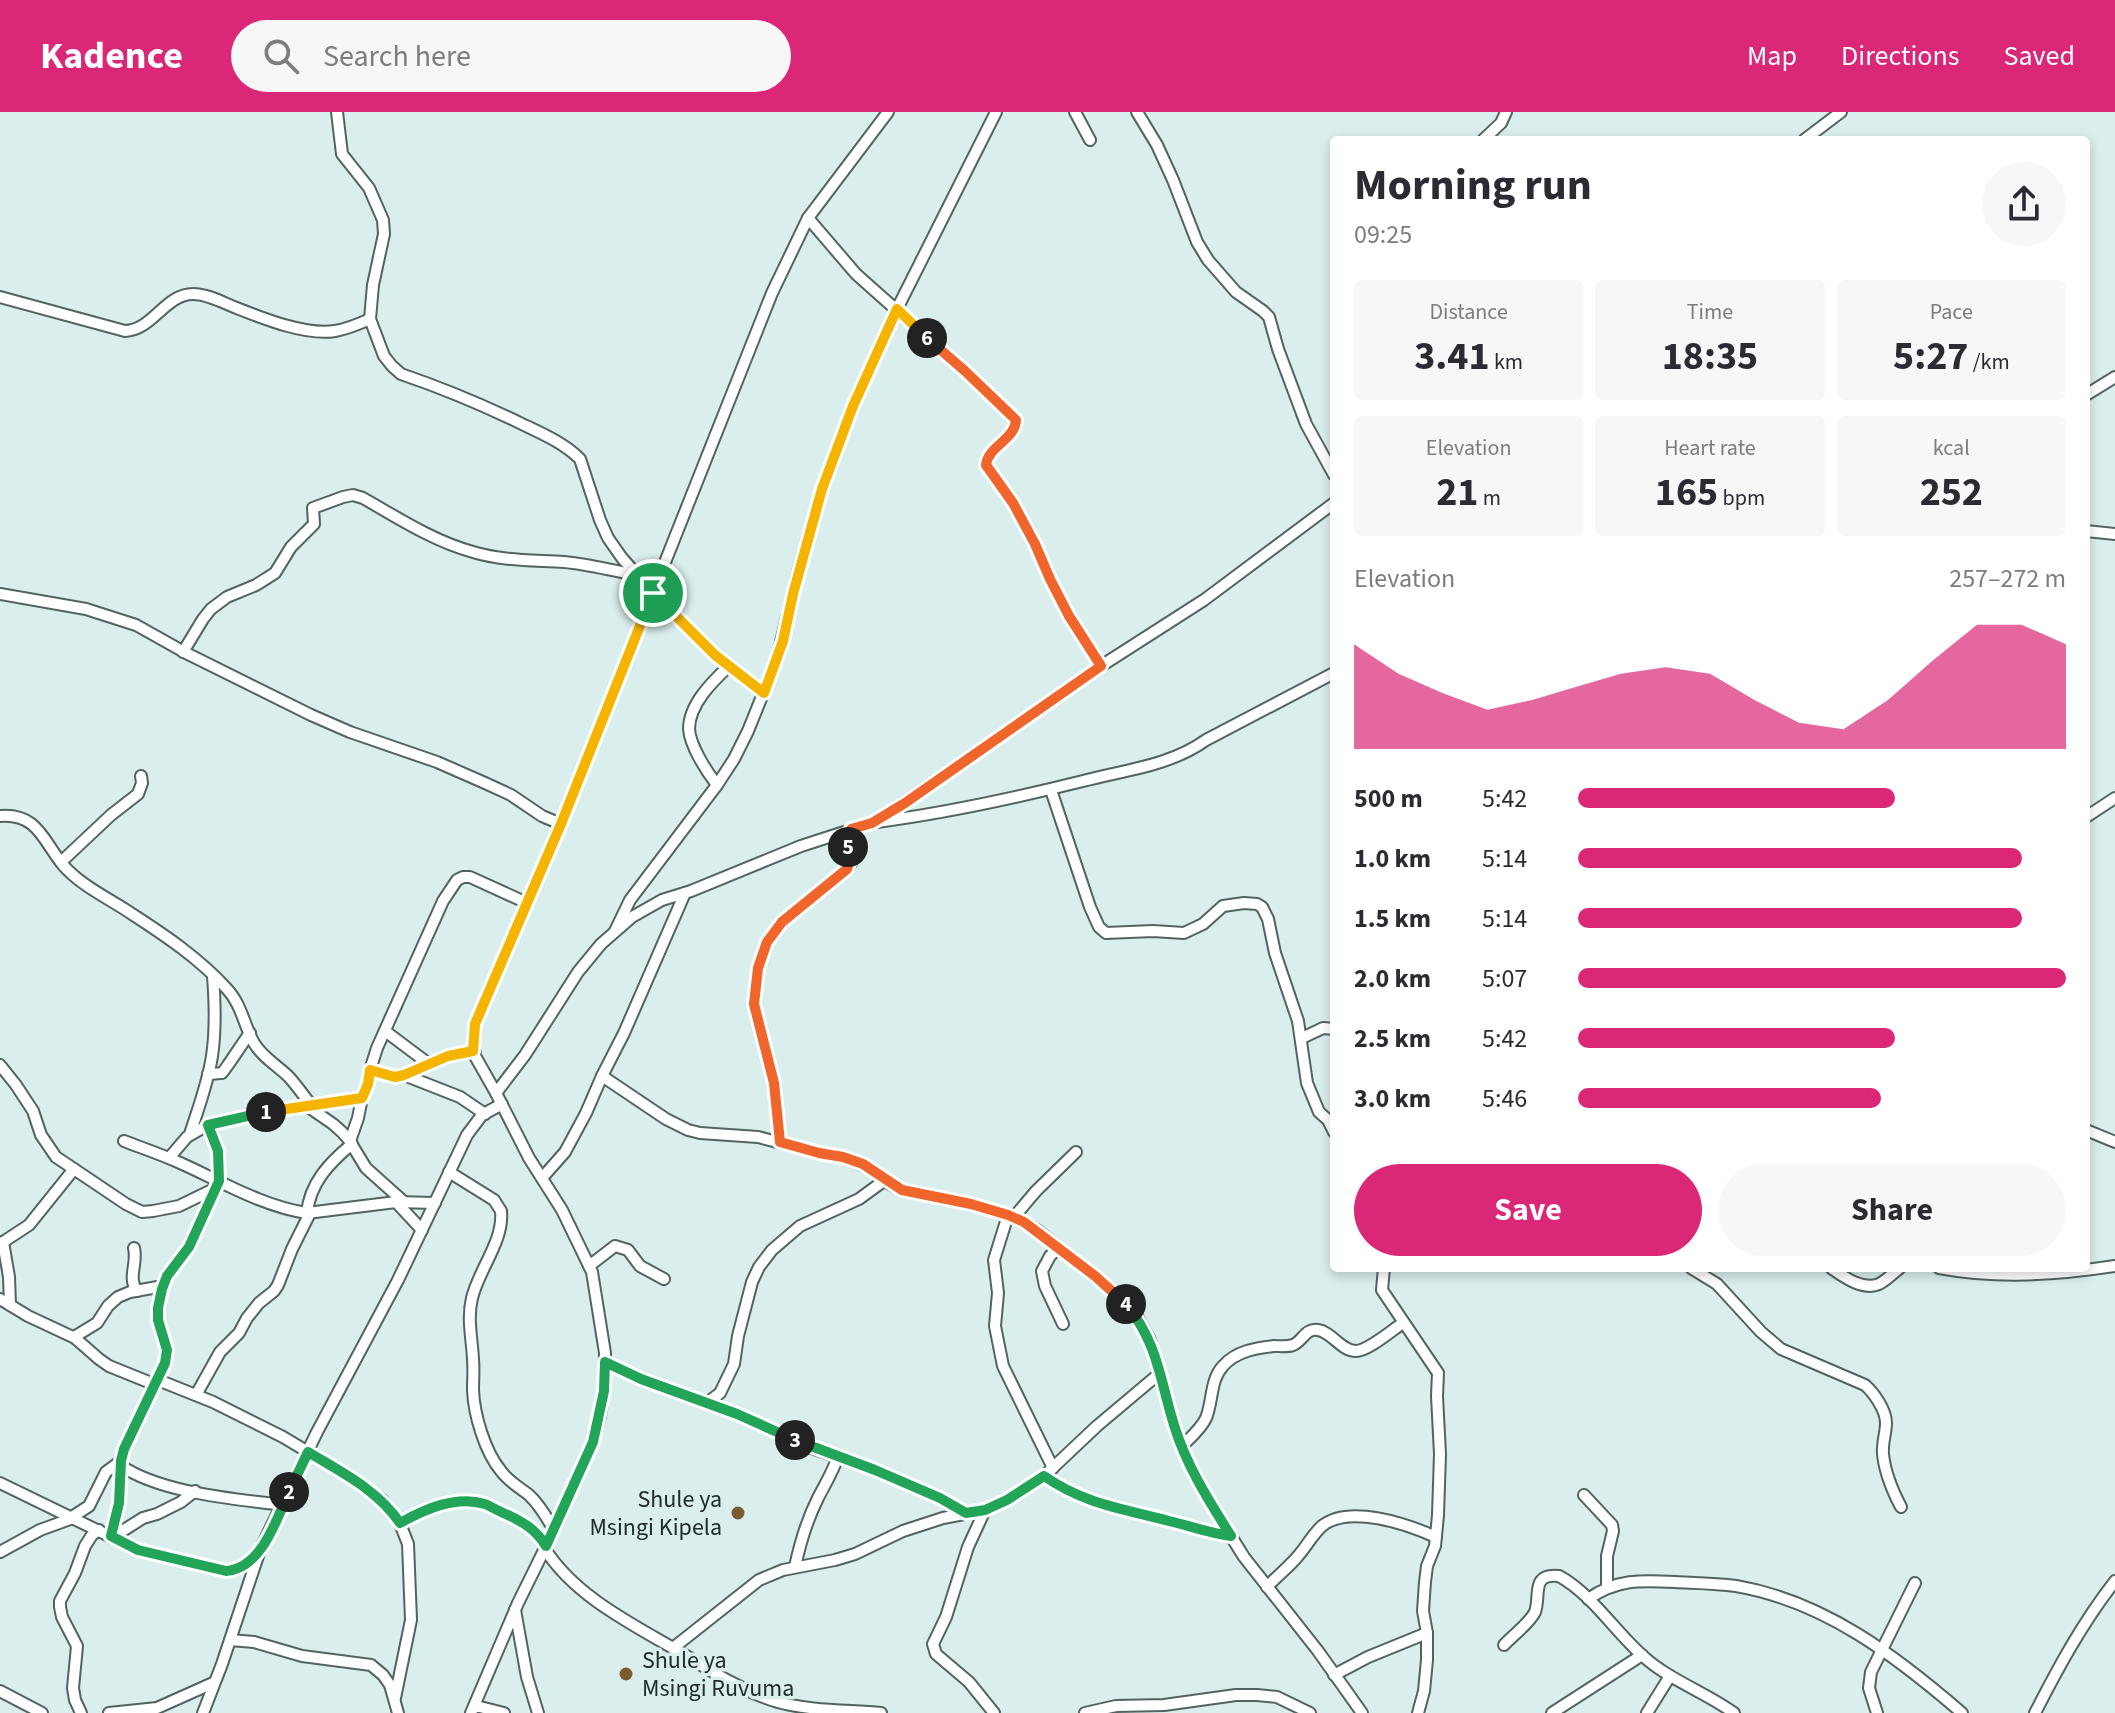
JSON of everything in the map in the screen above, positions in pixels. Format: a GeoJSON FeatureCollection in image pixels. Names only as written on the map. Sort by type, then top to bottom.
{"type":"FeatureCollection","features":[{"type":"Feature","properties":{"kind":"street"},"geometry":{"type":"LineString","coordinates":[[337,112],[342,154],[369,188],[384,227],[370,319],[384,356],[401,374],[506,416],[573,452],[580,459],[608,538],[622,558],[715,655],[764,693]]}},
{"type":"Feature","properties":{"kind":"street"},"geometry":{"type":"LineString","coordinates":[[472,1710],[593,1442],[604,1391],[605,1362],[598,1304],[589,1266],[562,1210],[473,1051],[475,1024],[561,824],[766,306],[808,218],[888,112]]}},
{"type":"Feature","properties":{"kind":"street"},"geometry":{"type":"LineString","coordinates":[[614,933],[630,900],[734,759],[783,641],[795,583],[826,478],[853,406],[897,309],[996,112]]}},
{"type":"Feature","properties":{"kind":"street"},"geometry":{"type":"LineString","coordinates":[[1075,112],[1090,140]]}},
{"type":"Feature","properties":{"kind":"street"},"geometry":{"type":"LineString","coordinates":[[1137,112],[1157,145],[1197,242],[1208,260],[1236,292],[1269,317],[1306,424],[1330,468]]}},
{"type":"Feature","properties":{"kind":"street"},"geometry":{"type":"LineString","coordinates":[[1487,136],[1501,123],[1506,112]]}},
{"type":"Feature","properties":{"kind":"street"},"geometry":{"type":"LineString","coordinates":[[1809,136],[1841,112]]}},
{"type":"Feature","properties":{"kind":"street"},"geometry":{"type":"LineString","coordinates":[[808,218],[856,274],[1016,420],[1015,427],[990,454],[986,465],[1013,503],[1069,616],[1101,666]]}},
{"type":"Feature","properties":{"kind":"street"},"geometry":{"type":"LineString","coordinates":[[0,297],[125,331],[143,327],[179,297],[189,294],[312,331],[333,331],[370,319]]}},
{"type":"Feature","properties":{"kind":"street"},"geometry":{"type":"LineString","coordinates":[[2090,393],[2115,377]]}},
{"type":"Feature","properties":{"kind":"street"},"geometry":{"type":"LineString","coordinates":[[183,652],[203,619],[220,601],[275,573],[291,547],[314,524],[314,507],[353,495],[425,534],[471,552],[521,561],[582,564],[637,575]]}},
{"type":"Feature","properties":{"kind":"street"},"geometry":{"type":"LineString","coordinates":[[872,823],[1101,666],[1204,600],[1330,506]]}},
{"type":"Feature","properties":{"kind":"street"},"geometry":{"type":"LineString","coordinates":[[2090,531],[2115,534]]}},
{"type":"Feature","properties":{"kind":"street"},"geometry":{"type":"LineString","coordinates":[[0,594],[104,613],[136,625],[183,652],[311,715],[437,762],[511,795],[542,816],[561,824]]}},
{"type":"Feature","properties":{"kind":"street"},"geometry":{"type":"LineString","coordinates":[[717,785],[699,757],[689,726],[697,703],[729,666]]}},
{"type":"Feature","properties":{"kind":"street"},"geometry":{"type":"LineString","coordinates":[[496,1093],[525,1055],[578,972],[601,944],[651,905],[801,846],[872,823],[1051,790],[1153,764],[1192,750],[1330,675]]}},
{"type":"Feature","properties":{"kind":"street"},"geometry":{"type":"LineString","coordinates":[[61,862],[138,794],[141,776]]}},
{"type":"Feature","properties":{"kind":"street"},"geometry":{"type":"LineString","coordinates":[[1051,790],[1090,907],[1102,931],[1114,934],[1153,931],[1184,933],[1203,924],[1223,906],[1244,903],[1262,907],[1302,1038],[1307,1083],[1319,1112],[1330,1124]]}},
{"type":"Feature","properties":{"kind":"street"},"geometry":{"type":"LineString","coordinates":[[2090,814],[2115,798]]}},
{"type":"Feature","properties":{"kind":"street"},"geometry":{"type":"LineString","coordinates":[[2,812],[31,822],[73,874],[192,955],[213,975],[235,1000],[261,1053],[288,1077],[309,1106],[351,1143],[366,1168],[400,1202],[422,1230]]}},
{"type":"Feature","properties":{"kind":"street"},"geometry":{"type":"LineString","coordinates":[[780,1142],[774,1083],[754,1004],[758,968],[767,942],[782,922],[847,869],[851,863],[847,846],[851,829]]}},
{"type":"Feature","properties":{"kind":"street"},"geometry":{"type":"LineString","coordinates":[[196,1395],[220,1352],[239,1333],[259,1303],[278,1285],[309,1213],[312,1190],[327,1167],[351,1143],[377,1048],[435,918],[457,880],[470,877],[527,903]]}},
{"type":"Feature","properties":{"kind":"street"},"geometry":{"type":"LineString","coordinates":[[542,1178],[565,1152],[586,1113],[685,893]]}},
{"type":"Feature","properties":{"kind":"street"},"geometry":{"type":"LineString","coordinates":[[190,1134],[208,1074],[215,1033],[213,975]]}},
{"type":"Feature","properties":{"kind":"street"},"geometry":{"type":"LineString","coordinates":[[1302,1038],[1323,1028],[1330,1029]]}},
{"type":"Feature","properties":{"kind":"street"},"geometry":{"type":"LineString","coordinates":[[385,1031],[429,1064]]}},
{"type":"Feature","properties":{"kind":"street"},"geometry":{"type":"LineString","coordinates":[[208,1074],[222,1073],[250,1033]]}},
{"type":"Feature","properties":{"kind":"street"},"geometry":{"type":"LineString","coordinates":[[370,1070],[395,1077],[448,1056],[473,1051]]}},
{"type":"Feature","properties":{"kind":"street"},"geometry":{"type":"LineString","coordinates":[[0,1065],[33,1111],[48,1148],[56,1157],[126,1204],[142,1212],[179,1206],[217,1185]]}},
{"type":"Feature","properties":{"kind":"street"},"geometry":{"type":"LineString","coordinates":[[404,1075],[460,1097],[485,1114]]}},
{"type":"Feature","properties":{"kind":"street"},"geometry":{"type":"LineString","coordinates":[[602,1076],[688,1130],[758,1137],[843,1157],[863,1164],[902,1190],[1011,1216],[1031,1226],[1121,1298],[1150,1340],[1174,1427],[1211,1504],[1267,1587],[1362,1713]]}},
{"type":"Feature","properties":{"kind":"street"},"geometry":{"type":"LineString","coordinates":[[169,1158],[190,1134],[208,1125],[253,1114],[362,1098]]}},
{"type":"Feature","properties":{"kind":"street"},"geometry":{"type":"LineString","coordinates":[[203,1713],[260,1550],[308,1452],[467,1135],[485,1114],[502,1104]]}},
{"type":"Feature","properties":{"kind":"street"},"geometry":{"type":"LineString","coordinates":[[111,1535],[119,1503],[120,1463],[165,1363],[167,1350],[158,1320],[163,1286],[189,1247],[217,1185],[218,1151],[208,1125]]}},
{"type":"Feature","properties":{"kind":"street"},"geometry":{"type":"LineString","coordinates":[[2090,1132],[2115,1142]]}},
{"type":"Feature","properties":{"kind":"street"},"geometry":{"type":"LineString","coordinates":[[124,1141],[169,1158],[217,1185],[286,1209],[309,1213],[400,1202],[435,1203]]}},
{"type":"Feature","properties":{"kind":"street"},"geometry":{"type":"LineString","coordinates":[[1076,1152],[1011,1216],[994,1260],[998,1293],[995,1326],[1003,1366],[1056,1484],[1100,1505],[1231,1536]]}},
{"type":"Feature","properties":{"kind":"street"},"geometry":{"type":"LineString","coordinates":[[74,1169],[29,1225],[2,1243],[9,1277],[5,1302],[74,1337],[109,1366],[196,1395],[258,1424],[348,1476],[382,1500],[400,1523],[408,1544],[411,1620],[395,1698]]}},
{"type":"Feature","properties":{"kind":"street"},"geometry":{"type":"LineString","coordinates":[[449,1172],[494,1200],[501,1211],[500,1229],[475,1288],[470,1308],[473,1392],[480,1425],[488,1452],[500,1470],[531,1497],[554,1530]]}},
{"type":"Feature","properties":{"kind":"street"},"geometry":{"type":"LineString","coordinates":[[708,1402],[720,1393],[734,1364],[752,1282],[772,1250],[800,1226],[859,1199],[885,1180]]}},
{"type":"Feature","properties":{"kind":"street"},"geometry":{"type":"LineString","coordinates":[[589,1266],[615,1246],[628,1250],[640,1266],[664,1279]]}},
{"type":"Feature","properties":{"kind":"street"},"geometry":{"type":"LineString","coordinates":[[134,1248],[136,1258],[131,1279],[137,1291]]}},
{"type":"Feature","properties":{"kind":"street"},"geometry":{"type":"LineString","coordinates":[[1058,1248],[1042,1271],[1045,1286],[1063,1324]]}},
{"type":"Feature","properties":{"kind":"street"},"geometry":{"type":"LineString","coordinates":[[2090,1270],[2115,1266]]}},
{"type":"Feature","properties":{"kind":"street"},"geometry":{"type":"LineString","coordinates":[[1384,1272],[1382,1290],[1438,1373],[1440,1457],[1436,1537],[1425,1582],[1426,1674],[1418,1713]]}},
{"type":"Feature","properties":{"kind":"street"},"geometry":{"type":"LineString","coordinates":[[1698,1272],[1717,1284],[1781,1349],[1865,1385],[1872,1391],[1886,1418],[1885,1468],[1901,1507]]}},
{"type":"Feature","properties":{"kind":"street"},"geometry":{"type":"LineString","coordinates":[[1837,1272],[1869,1286],[1878,1285],[1895,1272]]}},
{"type":"Feature","properties":{"kind":"street"},"geometry":{"type":"LineString","coordinates":[[1968,1272],[1987,1275],[2028,1272]]}},
{"type":"Feature","properties":{"kind":"street"},"geometry":{"type":"LineString","coordinates":[[74,1337],[97,1323],[112,1301],[130,1292],[163,1286]]}},
{"type":"Feature","properties":{"kind":"street"},"geometry":{"type":"LineString","coordinates":[[1182,1446],[1207,1417],[1213,1386],[1223,1365],[1245,1351],[1291,1345],[1308,1332],[1318,1330],[1350,1350],[1358,1351],[1403,1323]]}},
{"type":"Feature","properties":{"kind":"street"},"geometry":{"type":"LineString","coordinates":[[605,1362],[641,1379],[708,1402],[817,1450],[875,1470],[940,1498],[966,1513]]}},
{"type":"Feature","properties":{"kind":"street"},"geometry":{"type":"LineString","coordinates":[[673,1648],[759,1580],[783,1570],[855,1554],[903,1531],[943,1518],[985,1510],[1018,1493],[1049,1472],[1160,1373]]}},
{"type":"Feature","properties":{"kind":"street"},"geometry":{"type":"LineString","coordinates":[[795,1567],[800,1543],[838,1456]]}},
{"type":"Feature","properties":{"kind":"street"},"geometry":{"type":"LineString","coordinates":[[120,1463],[131,1472],[149,1479],[195,1491],[283,1505]]}},
{"type":"Feature","properties":{"kind":"street"},"geometry":{"type":"LineString","coordinates":[[0,1552],[40,1530],[72,1518],[89,1506],[106,1472],[120,1463]]}},
{"type":"Feature","properties":{"kind":"street"},"geometry":{"type":"LineString","coordinates":[[0,1483],[138,1550],[226,1571],[247,1565],[260,1550]]}},
{"type":"Feature","properties":{"kind":"street"},"geometry":{"type":"LineString","coordinates":[[111,1535],[181,1502],[195,1491]]}},
{"type":"Feature","properties":{"kind":"street"},"geometry":{"type":"LineString","coordinates":[[1584,1495],[1612,1525],[1607,1556],[1607,1588]]}},
{"type":"Feature","properties":{"kind":"street"},"geometry":{"type":"LineString","coordinates":[[400,1523],[433,1507],[467,1501],[484,1504],[534,1529],[554,1563],[590,1595],[629,1623],[723,1678],[778,1702],[881,1713]]}},
{"type":"Feature","properties":{"kind":"street"},"geometry":{"type":"LineString","coordinates":[[985,1510],[968,1547],[946,1617],[933,1644],[936,1654],[969,1682],[994,1713]]}},
{"type":"Feature","properties":{"kind":"street"},"geometry":{"type":"LineString","coordinates":[[1267,1587],[1300,1555],[1322,1527],[1347,1515],[1405,1524],[1436,1537]]}},
{"type":"Feature","properties":{"kind":"street"},"geometry":{"type":"LineString","coordinates":[[81,1713],[73,1688],[77,1646],[62,1617],[60,1601],[85,1546],[99,1530]]}},
{"type":"Feature","properties":{"kind":"street"},"geometry":{"type":"LineString","coordinates":[[1504,1645],[1533,1615],[1539,1583],[1547,1577],[1559,1576],[1588,1599],[1642,1655],[1670,1676],[1734,1713]]}},
{"type":"Feature","properties":{"kind":"street"},"geometry":{"type":"LineString","coordinates":[[1588,1599],[1607,1588],[1642,1580],[1691,1581],[1773,1595],[1846,1626],[1882,1648],[1962,1713]]}},
{"type":"Feature","properties":{"kind":"street"},"geometry":{"type":"LineString","coordinates":[[2035,1713],[2065,1654],[2115,1581]]}},
{"type":"Feature","properties":{"kind":"street"},"geometry":{"type":"LineString","coordinates":[[1877,1713],[1869,1679],[1915,1583]]}},
{"type":"Feature","properties":{"kind":"street"},"geometry":{"type":"LineString","coordinates":[[515,1609],[527,1677],[538,1713]]}},
{"type":"Feature","properties":{"kind":"street"},"geometry":{"type":"LineString","coordinates":[[1334,1675],[1368,1657],[1427,1633]]}},
{"type":"Feature","properties":{"kind":"street"},"geometry":{"type":"LineString","coordinates":[[230,1640],[254,1642],[302,1656],[371,1665],[390,1685],[398,1713]]}},
{"type":"Feature","properties":{"kind":"street"},"geometry":{"type":"LineString","coordinates":[[1552,1713],[1642,1655]]}},
{"type":"Feature","properties":{"kind":"street"},"geometry":{"type":"LineString","coordinates":[[1647,1713],[1670,1676]]}},
{"type":"Feature","properties":{"kind":"street"},"geometry":{"type":"LineString","coordinates":[[109,1713],[157,1708],[214,1683]]}},
{"type":"Feature","properties":{"kind":"street"},"geometry":{"type":"LineString","coordinates":[[0,1691],[42,1713]]}},
{"type":"Feature","properties":{"kind":"street"},"geometry":{"type":"LineString","coordinates":[[1085,1713],[1116,1706],[1164,1705],[1257,1695],[1277,1697],[1310,1713]]}},
{"type":"Feature","properties":{"kind":"street"},"geometry":{"type":"LineString","coordinates":[[472,1710],[480,1707],[504,1713]]}},
{"type":"Feature","properties":{"kind":"place","name":"Shule ya Msingi Kipela"},"geometry":{"type":"Point","coordinates":[738,1513]}},
{"type":"Feature","properties":{"kind":"place","name":"Shule ya Msingi Ruvuma"},"geometry":{"type":"Point","coordinates":[626,1674]}},
{"type":"Feature","properties":{"kind":"route"},"geometry":{"type":"LineString","coordinates":[[897,309],[1016,420],[1015,427],[990,454],[986,465],[1013,503],[1069,616],[1101,666],[905,803],[872,823],[851,829],[847,846],[851,863],[847,869],[789,915],[767,942],[755,982],[754,1004],[774,1083],[780,1142],[863,1164],[902,1190],[971,1204],[1024,1222],[1121,1298],[1138,1318],[1150,1340],[1174,1427],[1186,1457],[1231,1536],[1100,1505],[1044,1476],[1007,1500],[985,1510],[966,1513],[940,1498],[856,1462],[817,1450],[737,1414],[641,1379],[605,1362],[604,1391],[593,1442],[546,1546],[534,1529],[525,1523],[484,1504],[467,1501],[433,1507],[400,1523],[382,1500],[308,1452],[260,1550],[247,1565],[236,1570],[226,1571],[154,1555],[111,1536],[119,1503],[124,1449],[165,1363],[167,1350],[158,1320],[162,1289],[167,1276],[189,1247],[219,1181],[218,1151],[208,1125],[253,1114],[362,1098],[370,1070],[395,1077],[448,1056],[473,1051],[475,1024],[561,824],[653,593],[715,655],[764,693],[783,641],[798,572],[833,456],[897,309]]}}]}
